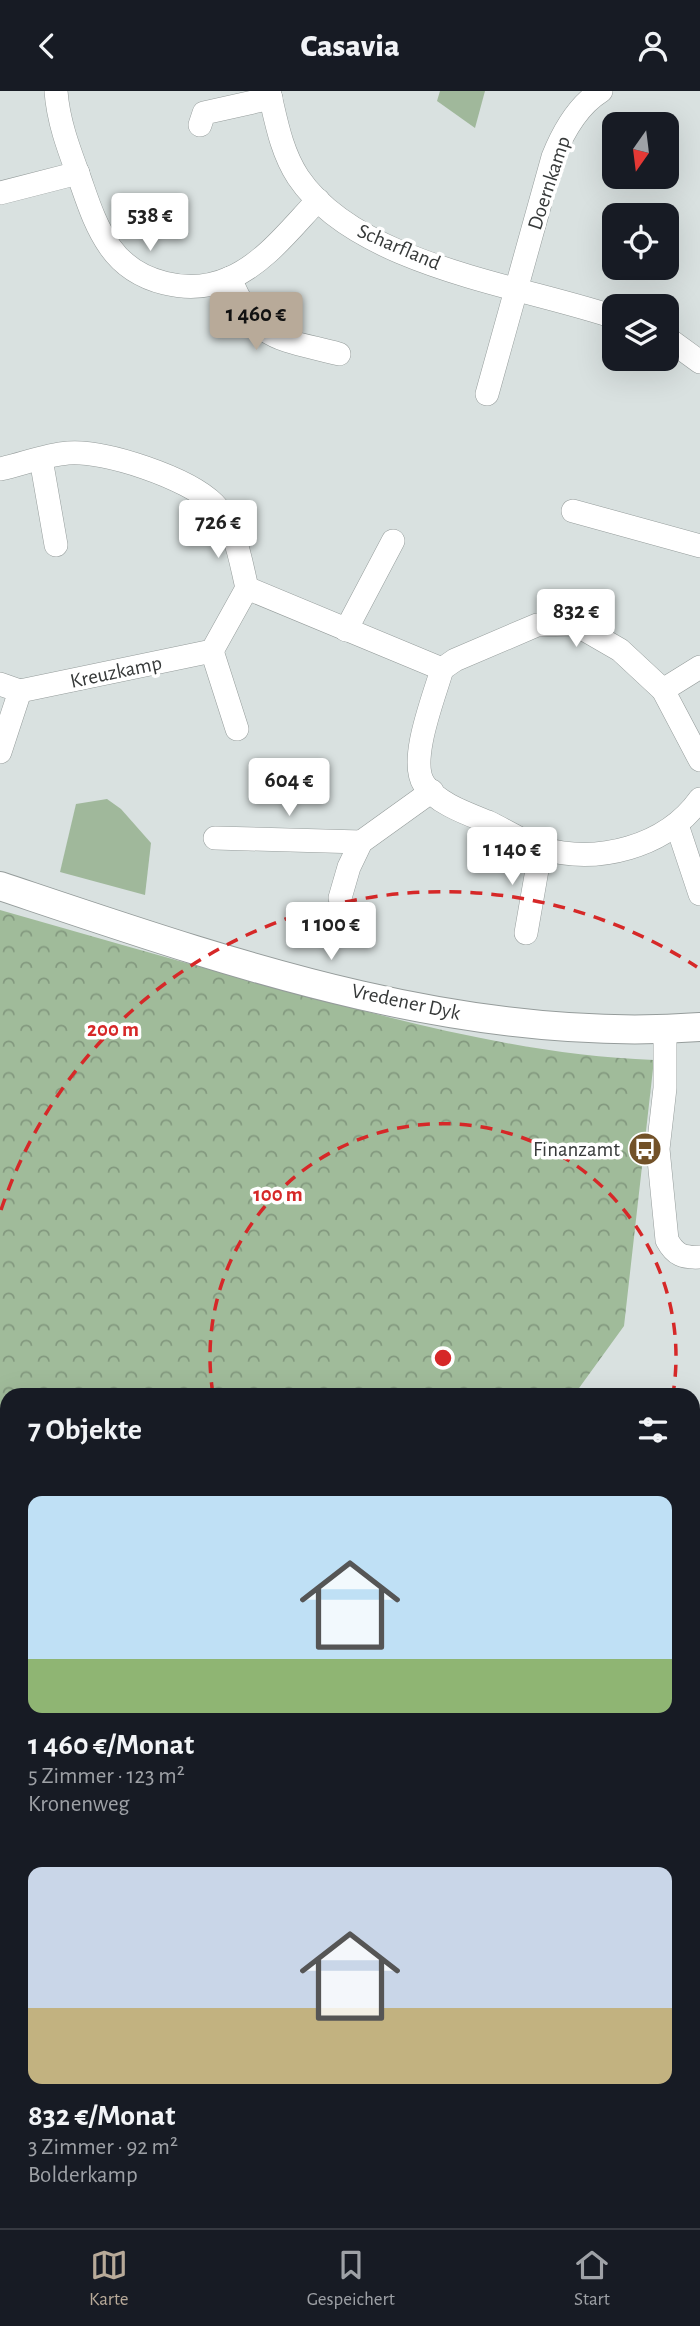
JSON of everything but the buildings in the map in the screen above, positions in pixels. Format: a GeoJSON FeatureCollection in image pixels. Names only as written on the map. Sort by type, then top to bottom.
{"type":"FeatureCollection","features":[{"type":"Feature","properties":{"kind":"main road","name":"Vredener Dyk"},"geometry":{"type":"LineString","coordinates":[[0,886],[147,935],[289,977],[437,1010],[528,1024],[607,1030],[700,1027]]}},
{"type":"Feature","properties":{"kind":"street"},"geometry":{"type":"LineString","coordinates":[[57,91],[66,141],[99,229],[112,250],[134,269],[153,280],[177,286],[205,286],[230,278],[260,258],[318,200]]}},
{"type":"Feature","properties":{"kind":"street","name":"Doernkamp"},"geometry":{"type":"LineString","coordinates":[[516,287],[561,137],[578,111],[601,91]]}},
{"type":"Feature","properties":{"kind":"street","name":"Scharfland"},"geometry":{"type":"LineString","coordinates":[[200,125],[204,113],[270,95],[287,155],[297,175],[318,200],[359,233],[412,257],[602,313]]}},
{"type":"Feature","properties":{"kind":"street"},"geometry":{"type":"LineString","coordinates":[[0,193],[78,173]]}},
{"type":"Feature","properties":{"kind":"street"},"geometry":{"type":"LineString","coordinates":[[230,278],[248,316],[259,328],[270,335],[339,355]]}},
{"type":"Feature","properties":{"kind":"street"},"geometry":{"type":"LineString","coordinates":[[487,394],[516,287]]}},
{"type":"Feature","properties":{"kind":"street"},"geometry":{"type":"LineString","coordinates":[[679,347],[700,362]]}},
{"type":"Feature","properties":{"kind":"street"},"geometry":{"type":"LineString","coordinates":[[0,469],[68,453],[90,454],[163,475],[192,489],[214,504],[227,523],[237,546],[247,588],[212,651],[237,729]]}},
{"type":"Feature","properties":{"kind":"street"},"geometry":{"type":"LineString","coordinates":[[41,459],[56,545]]}},
{"type":"Feature","properties":{"kind":"street"},"geometry":{"type":"LineString","coordinates":[[573,511],[700,546]]}},
{"type":"Feature","properties":{"kind":"street"},"geometry":{"type":"LineString","coordinates":[[346,630],[393,541]]}},
{"type":"Feature","properties":{"kind":"street"},"geometry":{"type":"LineString","coordinates":[[247,588],[435,666],[537,625],[560,622],[575,624],[620,650],[663,690],[700,760]]}},
{"type":"Feature","properties":{"kind":"street","name":"Kreuzkamp"},"geometry":{"type":"LineString","coordinates":[[0,752],[10,688],[212,651]]}},
{"type":"Feature","properties":{"kind":"street"},"geometry":{"type":"LineString","coordinates":[[435,666],[420,750],[424,783],[445,802],[541,847],[602,853],[640,844],[677,825],[700,799]]}},
{"type":"Feature","properties":{"kind":"street"},"geometry":{"type":"LineString","coordinates":[[663,690],[700,667]]}},
{"type":"Feature","properties":{"kind":"street"},"geometry":{"type":"LineString","coordinates":[[340,898],[361,842],[432,791]]}},
{"type":"Feature","properties":{"kind":"street"},"geometry":{"type":"LineString","coordinates":[[677,825],[700,894]]}},
{"type":"Feature","properties":{"kind":"street"},"geometry":{"type":"LineString","coordinates":[[215,838],[361,842]]}},
{"type":"Feature","properties":{"kind":"street"},"geometry":{"type":"LineString","coordinates":[[526,933],[541,847]]}},
{"type":"Feature","properties":{"kind":"street"},"geometry":{"type":"LineString","coordinates":[[665,1028],[665,1088],[658,1149],[667,1240],[673,1251],[683,1257],[700,1257]]}},
{"type":"Feature","properties":{"kind":"green space"},"geometry":{"type":"Polygon","coordinates":[[[440,91],[485,91],[475,128],[437,101],[440,91]]]}},
{"type":"Feature","properties":{"kind":"green space"},"geometry":{"type":"Polygon","coordinates":[[[107,799],[121,809],[151,843],[145,895],[60,872],[76,804],[107,799]]]}},
{"type":"Feature","properties":{"kind":"green space"},"geometry":{"type":"Polygon","coordinates":[[[0,910],[415,1024],[533,1048],[654,1060],[624,1326],[579,1388],[0,1388],[0,910]]]}},
{"type":"Feature","properties":{"kind":"place","name":"Finanzamt"},"geometry":{"type":"Point","coordinates":[645,1149]}}]}
